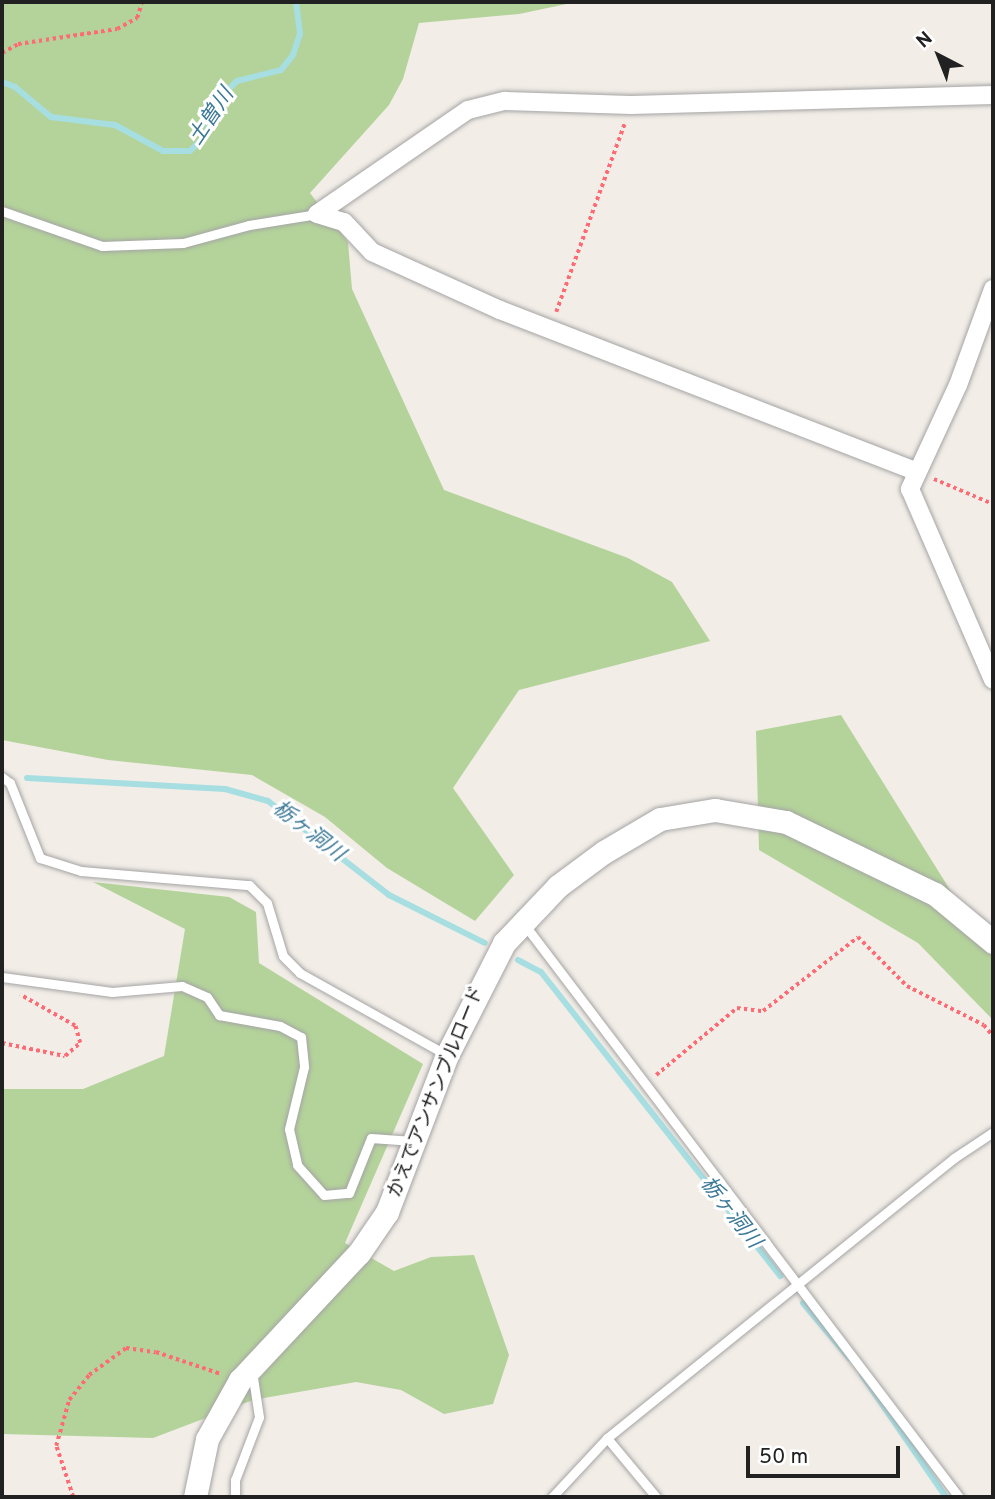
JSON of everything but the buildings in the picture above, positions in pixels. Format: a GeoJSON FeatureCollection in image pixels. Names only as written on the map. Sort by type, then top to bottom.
{"type":"FeatureCollection","features":[{"type":"Feature","properties":{"kind":"street"},"geometry":{"type":"LineString","coordinates":[[317,214],[468,110],[505,101],[631,105],[993,95]]}},
{"type":"Feature","properties":{"kind":"street"},"geometry":{"type":"LineString","coordinates":[[317,214],[344,222],[372,252],[551,327],[918,472]]}},
{"type":"Feature","properties":{"kind":"street"},"geometry":{"type":"LineString","coordinates":[[993,289],[958,385],[910,489],[993,680]]}},
{"type":"Feature","properties":{"kind":"street","name":"かえでアンサンブルロード"},"geometry":{"type":"LineString","coordinates":[[195,1497],[207,1439],[246,1375],[359,1253],[387,1212],[447,1055],[481,981],[522,922],[558,886],[660,819],[715,810],[786,822],[891,869],[936,894],[993,942]]}},
{"type":"Feature","properties":{"kind":"lane"},"geometry":{"type":"LineString","coordinates":[[2,211],[102,246],[183,243],[249,225],[317,214]]}},
{"type":"Feature","properties":{"kind":"lane"},"geometry":{"type":"LineString","coordinates":[[2,777],[10,783],[40,858],[81,871],[249,885],[267,903],[283,956],[300,972],[447,1055]]}},
{"type":"Feature","properties":{"kind":"lane"},"geometry":{"type":"LineString","coordinates":[[522,922],[959,1497]]}},
{"type":"Feature","properties":{"kind":"lane"},"geometry":{"type":"LineString","coordinates":[[2,977],[112,992],[182,986],[207,997],[219,1015],[280,1026],[301,1037],[304,1067],[289,1129],[297,1166],[324,1195],[349,1193],[371,1138],[415,1142]]}},
{"type":"Feature","properties":{"kind":"lane"},"geometry":{"type":"LineString","coordinates":[[552,1497],[607,1438],[954,1158],[993,1132]]}},
{"type":"Feature","properties":{"kind":"lane"},"geometry":{"type":"LineString","coordinates":[[235,1497],[235,1480],[259,1417],[246,1375]]}},
{"type":"Feature","properties":{"kind":"lane"},"geometry":{"type":"LineString","coordinates":[[607,1438],[656,1497]]}},
{"type":"Feature","properties":{"kind":"path"},"geometry":{"type":"LineString","coordinates":[[2,53],[18,44],[117,29],[137,18],[142,2]]}},
{"type":"Feature","properties":{"kind":"path"},"geometry":{"type":"LineString","coordinates":[[551,327],[631,105]]}},
{"type":"Feature","properties":{"kind":"path"},"geometry":{"type":"LineString","coordinates":[[918,472],[993,504]]}},
{"type":"Feature","properties":{"kind":"path"},"geometry":{"type":"LineString","coordinates":[[646,1083],[737,1009],[763,1011],[858,937],[907,986],[984,1026],[993,1036]]}},
{"type":"Feature","properties":{"kind":"path"},"geometry":{"type":"LineString","coordinates":[[2,1043],[65,1056],[79,1043],[75,1026],[7,989]]}},
{"type":"Feature","properties":{"kind":"path"},"geometry":{"type":"LineString","coordinates":[[73,1497],[57,1446],[69,1400],[89,1375],[126,1348],[156,1352],[246,1375]]}},
{"type":"Feature","properties":{"kind":"green space"},"geometry":{"type":"Polygon","coordinates":[[[2,2],[576,2],[519,14],[419,23],[403,79],[389,105],[310,193],[348,242],[352,289],[444,490],[628,558],[672,582],[710,641],[519,690],[453,788],[514,875],[475,921],[387,868],[325,817],[252,775],[108,760],[2,740],[2,2]]]}},
{"type":"Feature","properties":{"kind":"green space"},"geometry":{"type":"Polygon","coordinates":[[[841,715],[952,893],[993,946],[993,1020],[918,943],[759,850],[756,731],[841,715]]]}},
{"type":"Feature","properties":{"kind":"green space"},"geometry":{"type":"Polygon","coordinates":[[[93,882],[229,897],[256,912],[259,963],[423,1064],[345,1243],[394,1271],[431,1257],[474,1255],[509,1355],[493,1404],[444,1414],[401,1390],[356,1382],[253,1400],[153,1438],[2,1434],[2,1089],[83,1089],[164,1056],[185,929],[93,882]]]}},
{"type":"Feature","properties":{"kind":"waterway","name":"土曽川"},"geometry":{"type":"LineString","coordinates":[[2,82],[15,87],[51,117],[115,125],[163,151],[190,151],[203,138],[229,89],[237,81],[281,70],[293,55],[300,34],[296,2]]}},
{"type":"Feature","properties":{"kind":"waterway","name":"栃ヶ洞川"},"geometry":{"type":"LineString","coordinates":[[27,778],[225,789],[268,801],[389,895],[485,943]]}},
{"type":"Feature","properties":{"kind":"waterway","name":"栃ヶ洞川"},"geometry":{"type":"LineString","coordinates":[[518,960],[541,972],[780,1276]]}},
{"type":"Feature","properties":{"kind":"waterway","name":"栃ヶ洞川"},"geometry":{"type":"LineString","coordinates":[[803,1303],[849,1358]]}},
{"type":"Feature","properties":{"kind":"waterway","name":"栃ヶ洞川"},"geometry":{"type":"LineString","coordinates":[[862,1375],[946,1497]]}}]}
